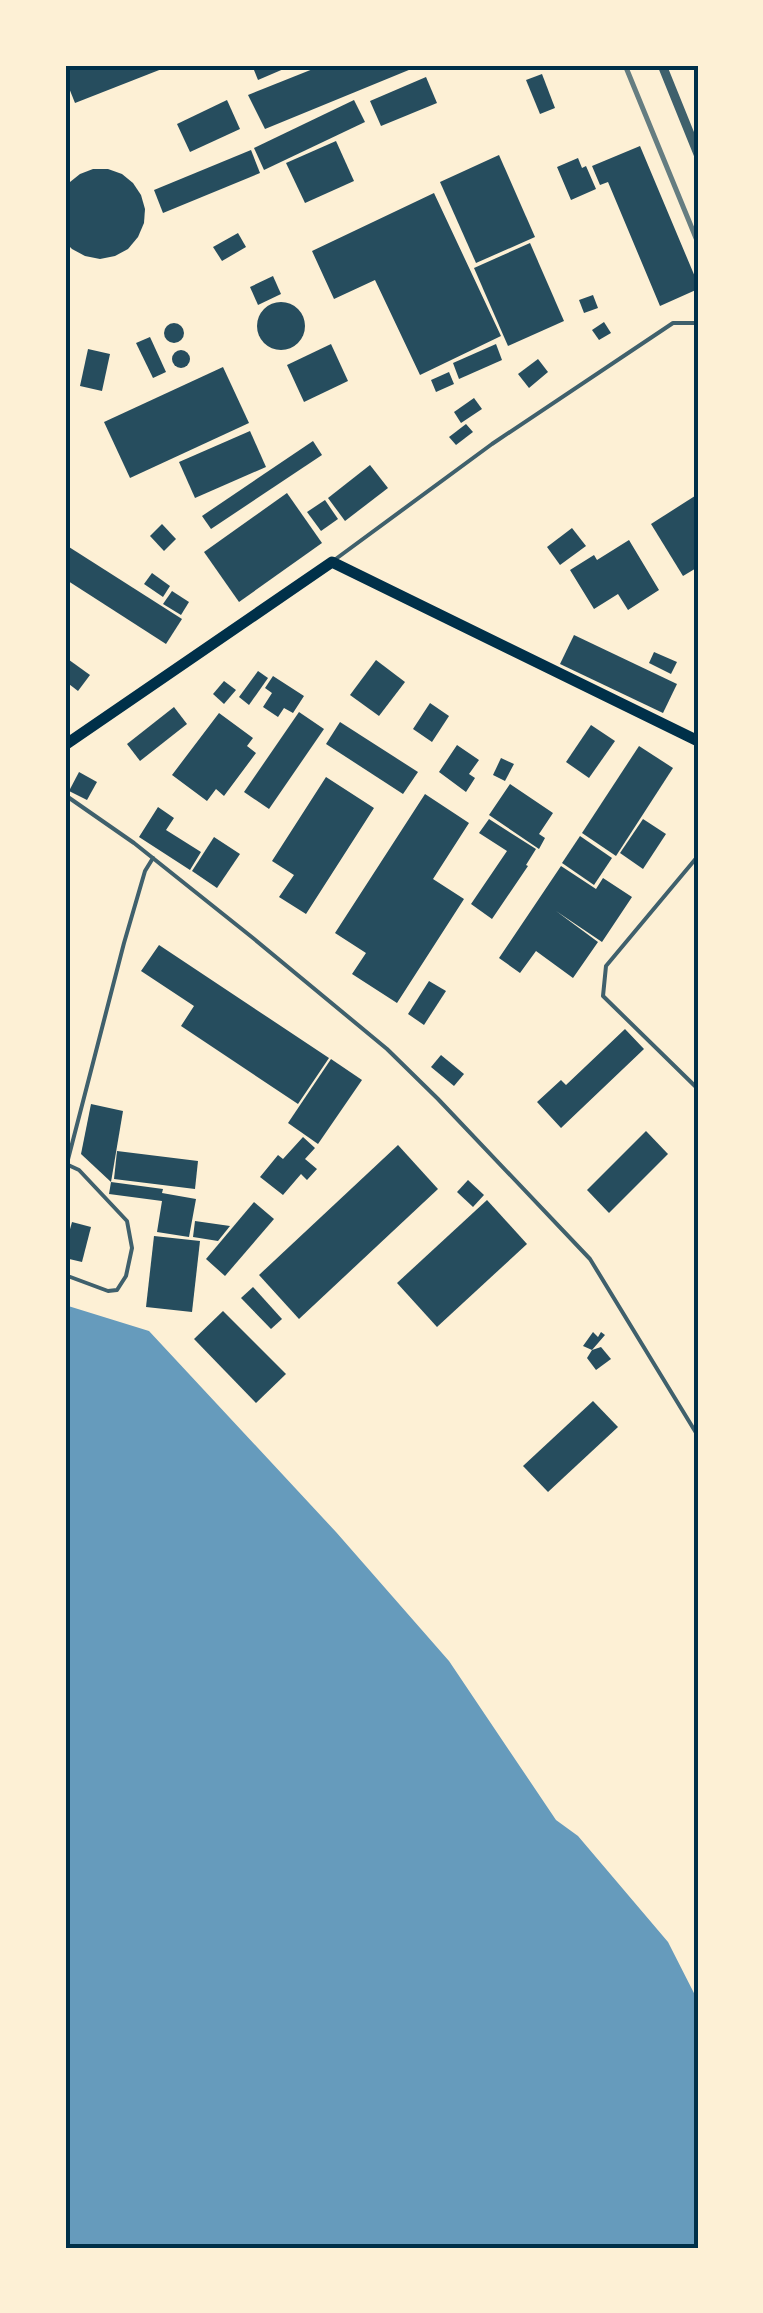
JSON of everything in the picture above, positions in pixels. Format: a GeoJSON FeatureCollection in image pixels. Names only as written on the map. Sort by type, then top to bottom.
{"type":"FeatureCollection","features":[{"type":"Feature","properties":{"kind":"main road"},"geometry":{"type":"LineString","coordinates":[[65,745],[332,562],[698,741]]}},
{"type":"Feature","properties":{"kind":"street"},"geometry":{"type":"LineString","coordinates":[[662,65],[698,154]]}},
{"type":"Feature","properties":{"kind":"lane"},"geometry":{"type":"LineString","coordinates":[[332,562],[492,444],[656,334],[673,324],[698,323]]}},
{"type":"Feature","properties":{"kind":"lane"},"geometry":{"type":"LineString","coordinates":[[65,795],[253,938],[387,1050],[438,1099],[590,1259],[698,1436]]}},
{"type":"Feature","properties":{"kind":"lane"},"geometry":{"type":"LineString","coordinates":[[698,856],[606,966],[602,996],[698,1089]]}},
{"type":"Feature","properties":{"kind":"lane"},"geometry":{"type":"LineString","coordinates":[[65,1171],[124,944],[152,858]]}},
{"type":"Feature","properties":{"kind":"lane"},"geometry":{"type":"LineString","coordinates":[[65,1275],[108,1291],[117,1290],[126,1276],[132,1248],[127,1220],[78,1170],[66,1164]]}},
{"type":"Feature","properties":{"kind":"lane"},"geometry":{"type":"LineString","coordinates":[[65,1201],[65,1211]]}},
{"type":"Feature","properties":{"kind":"water"},"geometry":{"type":"Polygon","coordinates":[[[65,1305],[149,1331],[336,1532],[449,1661],[556,1820],[578,1836],[668,1942],[698,2001],[698,2248],[65,2248],[65,1305]]]}},
{"type":"Feature","properties":{"kind":"building"},"geometry":{"type":"Polygon","coordinates":[[[67,65],[172,65],[75,103],[65,78],[67,65]]]}},
{"type":"Feature","properties":{"kind":"building"},"geometry":{"type":"Polygon","coordinates":[[[252,65],[293,65],[258,80],[252,65]]]}},
{"type":"Feature","properties":{"kind":"building"},"geometry":{"type":"Polygon","coordinates":[[[323,65],[421,65],[265,129],[248,95],[323,65]]]}},
{"type":"Feature","properties":{"kind":"building"},"geometry":{"type":"Polygon","coordinates":[[[542,74],[555,108],[540,114],[526,80],[542,74]]]}},
{"type":"Feature","properties":{"kind":"building"},"geometry":{"type":"Polygon","coordinates":[[[426,77],[437,103],[381,126],[370,101],[426,77]]]}},
{"type":"Feature","properties":{"kind":"building"},"geometry":{"type":"Polygon","coordinates":[[[227,100],[240,129],[190,152],[177,124],[227,100]]]}},
{"type":"Feature","properties":{"kind":"building"},"geometry":{"type":"Polygon","coordinates":[[[354,100],[365,122],[264,170],[254,148],[354,100]]]}},
{"type":"Feature","properties":{"kind":"building"},"geometry":{"type":"Polygon","coordinates":[[[336,141],[354,181],[305,203],[286,163],[336,141]]]}},
{"type":"Feature","properties":{"kind":"building"},"geometry":{"type":"Polygon","coordinates":[[[640,146],[698,284],[698,289],[660,306],[608,182],[600,185],[592,166],[640,146]]]}},
{"type":"Feature","properties":{"kind":"building"},"geometry":{"type":"Polygon","coordinates":[[[251,150],[260,173],[163,213],[154,190],[251,150]]]}},
{"type":"Feature","properties":{"kind":"building"},"geometry":{"type":"Polygon","coordinates":[[[499,155],[535,237],[476,263],[440,182],[499,155]]]}},
{"type":"Feature","properties":{"kind":"building"},"geometry":{"type":"Polygon","coordinates":[[[578,158],[596,189],[571,200],[557,167],[578,158]]]}},
{"type":"Feature","properties":{"kind":"building"},"geometry":{"type":"Polygon","coordinates":[[[93,169],[122,174],[141,195],[145,209],[144,223],[128,249],[100,259],[85,256],[65,242],[65,186],[93,169]]]}},
{"type":"Feature","properties":{"kind":"building"},"geometry":{"type":"Polygon","coordinates":[[[434,193],[501,336],[420,375],[375,280],[334,299],[312,251],[434,193]]]}},
{"type":"Feature","properties":{"kind":"building"},"geometry":{"type":"Polygon","coordinates":[[[238,233],[246,247],[222,261],[213,247],[238,233]]]}},
{"type":"Feature","properties":{"kind":"building"},"geometry":{"type":"Polygon","coordinates":[[[530,243],[564,321],[508,346],[474,268],[530,243]]]}},
{"type":"Feature","properties":{"kind":"building"},"geometry":{"type":"Polygon","coordinates":[[[273,276],[281,294],[258,305],[250,287],[273,276]]]}},
{"type":"Feature","properties":{"kind":"building"},"geometry":{"type":"Polygon","coordinates":[[[593,295],[598,308],[584,313],[579,300],[593,295]]]}},
{"type":"Feature","properties":{"kind":"building"},"geometry":{"type":"Polygon","coordinates":[[[281,302],[298,309],[305,326],[298,343],[281,350],[264,343],[257,326],[264,309],[281,302]]]}},
{"type":"Feature","properties":{"kind":"building"},"geometry":{"type":"Polygon","coordinates":[[[604,322],[611,333],[599,340],[592,330],[604,322]]]}},
{"type":"Feature","properties":{"kind":"building"},"geometry":{"type":"Polygon","coordinates":[[[174,323],[184,333],[174,343],[164,333],[174,323]]]}},
{"type":"Feature","properties":{"kind":"building"},"geometry":{"type":"Polygon","coordinates":[[[150,337],[166,372],[153,378],[136,343],[150,337]]]}},
{"type":"Feature","properties":{"kind":"building"},"geometry":{"type":"Polygon","coordinates":[[[331,344],[348,381],[304,402],[287,365],[331,344]]]}},
{"type":"Feature","properties":{"kind":"building"},"geometry":{"type":"Polygon","coordinates":[[[496,344],[502,360],[459,379],[453,363],[496,344]]]}},
{"type":"Feature","properties":{"kind":"building"},"geometry":{"type":"Polygon","coordinates":[[[88,349],[110,354],[102,391],[80,386],[88,349]]]}},
{"type":"Feature","properties":{"kind":"building"},"geometry":{"type":"Polygon","coordinates":[[[181,350],[188,352],[188,366],[181,368],[174,366],[172,359],[174,352],[181,350]]]}},
{"type":"Feature","properties":{"kind":"building"},"geometry":{"type":"Polygon","coordinates":[[[538,359],[548,372],[529,388],[518,374],[538,359]]]}},
{"type":"Feature","properties":{"kind":"building"},"geometry":{"type":"Polygon","coordinates":[[[223,367],[249,423],[130,478],[104,422],[223,367]]]}},
{"type":"Feature","properties":{"kind":"building"},"geometry":{"type":"Polygon","coordinates":[[[449,372],[454,384],[436,392],[431,380],[449,372]]]}},
{"type":"Feature","properties":{"kind":"building"},"geometry":{"type":"Polygon","coordinates":[[[474,398],[482,409],[461,423],[454,412],[474,398]]]}},
{"type":"Feature","properties":{"kind":"building"},"geometry":{"type":"Polygon","coordinates":[[[466,424],[473,432],[456,445],[449,437],[466,424]]]}},
{"type":"Feature","properties":{"kind":"building"},"geometry":{"type":"Polygon","coordinates":[[[250,431],[266,467],[195,498],[179,462],[250,431]]]}},
{"type":"Feature","properties":{"kind":"building"},"geometry":{"type":"Polygon","coordinates":[[[313,441],[322,455],[211,529],[202,516],[313,441]]]}},
{"type":"Feature","properties":{"kind":"building"},"geometry":{"type":"Polygon","coordinates":[[[370,465],[388,488],[345,521],[328,498],[370,465]]]}},
{"type":"Feature","properties":{"kind":"building"},"geometry":{"type":"Polygon","coordinates":[[[287,493],[322,543],[239,602],[204,552],[287,493]]]}},
{"type":"Feature","properties":{"kind":"building"},"geometry":{"type":"Polygon","coordinates":[[[698,494],[698,567],[683,576],[651,524],[698,494]]]}},
{"type":"Feature","properties":{"kind":"building"},"geometry":{"type":"Polygon","coordinates":[[[325,500],[338,519],[321,531],[307,512],[325,500]]]}},
{"type":"Feature","properties":{"kind":"building"},"geometry":{"type":"Polygon","coordinates":[[[162,524],[176,539],[164,551],[150,536],[162,524]]]}},
{"type":"Feature","properties":{"kind":"building"},"geometry":{"type":"Polygon","coordinates":[[[572,528],[586,546],[560,565],[547,547],[572,528]]]}},
{"type":"Feature","properties":{"kind":"building"},"geometry":{"type":"Polygon","coordinates":[[[629,540],[659,590],[628,610],[618,594],[594,609],[570,570],[594,555],[597,560],[629,540]]]}},
{"type":"Feature","properties":{"kind":"building"},"geometry":{"type":"Polygon","coordinates":[[[69,547],[182,619],[166,644],[65,579],[65,553],[69,547]]]}},
{"type":"Feature","properties":{"kind":"building"},"geometry":{"type":"Polygon","coordinates":[[[152,573],[170,586],[163,597],[144,584],[152,573]]]}},
{"type":"Feature","properties":{"kind":"building"},"geometry":{"type":"Polygon","coordinates":[[[172,591],[189,602],[181,615],[163,604],[172,591]]]}},
{"type":"Feature","properties":{"kind":"building"},"geometry":{"type":"Polygon","coordinates":[[[574,635],[677,684],[663,713],[560,664],[574,635]]]}},
{"type":"Feature","properties":{"kind":"building"},"geometry":{"type":"Polygon","coordinates":[[[654,652],[677,662],[671,674],[649,663],[654,652]]]}},
{"type":"Feature","properties":{"kind":"building"},"geometry":{"type":"Polygon","coordinates":[[[65,657],[90,675],[78,691],[65,681],[65,657]]]}},
{"type":"Feature","properties":{"kind":"building"},"geometry":{"type":"Polygon","coordinates":[[[376,660],[405,682],[379,716],[350,695],[376,660]]]}},
{"type":"Feature","properties":{"kind":"building"},"geometry":{"type":"Polygon","coordinates":[[[258,671],[268,678],[249,705],[239,697],[258,671]]]}},
{"type":"Feature","properties":{"kind":"building"},"geometry":{"type":"Polygon","coordinates":[[[273,676],[304,696],[293,713],[284,708],[278,717],[263,707],[272,693],[265,688],[273,676]]]}},
{"type":"Feature","properties":{"kind":"building"},"geometry":{"type":"Polygon","coordinates":[[[224,681],[236,690],[224,704],[213,694],[224,681]]]}},
{"type":"Feature","properties":{"kind":"building"},"geometry":{"type":"Polygon","coordinates":[[[430,703],[449,716],[432,742],[413,729],[430,703]]]}},
{"type":"Feature","properties":{"kind":"building"},"geometry":{"type":"Polygon","coordinates":[[[174,707],[187,724],[140,761],[127,744],[174,707]]]}},
{"type":"Feature","properties":{"kind":"building"},"geometry":{"type":"Polygon","coordinates":[[[299,712],[324,729],[269,809],[244,792],[299,712]]]}},
{"type":"Feature","properties":{"kind":"building"},"geometry":{"type":"Polygon","coordinates":[[[219,713],[253,738],[247,746],[256,753],[224,796],[216,789],[207,801],[172,775],[219,713]]]}},
{"type":"Feature","properties":{"kind":"building"},"geometry":{"type":"Polygon","coordinates":[[[340,722],[418,772],[403,794],[326,744],[340,722]]]}},
{"type":"Feature","properties":{"kind":"building"},"geometry":{"type":"Polygon","coordinates":[[[591,725],[615,741],[589,778],[566,762],[591,725]]]}},
{"type":"Feature","properties":{"kind":"building"},"geometry":{"type":"Polygon","coordinates":[[[457,745],[479,760],[469,774],[475,778],[466,792],[439,772],[457,745]]]}},
{"type":"Feature","properties":{"kind":"building"},"geometry":{"type":"Polygon","coordinates":[[[639,746],[673,768],[616,856],[582,833],[639,746]]]}},
{"type":"Feature","properties":{"kind":"building"},"geometry":{"type":"Polygon","coordinates":[[[501,758],[514,764],[505,781],[493,775],[501,758]]]}},
{"type":"Feature","properties":{"kind":"building"},"geometry":{"type":"Polygon","coordinates":[[[79,772],[97,782],[87,800],[69,791],[79,772]]]}},
{"type":"Feature","properties":{"kind":"building"},"geometry":{"type":"Polygon","coordinates":[[[326,777],[374,808],[306,914],[279,897],[294,875],[272,861],[326,777]]]}},
{"type":"Feature","properties":{"kind":"building"},"geometry":{"type":"Polygon","coordinates":[[[510,784],[553,813],[539,834],[545,838],[539,849],[489,815],[510,784]]]}},
{"type":"Feature","properties":{"kind":"building"},"geometry":{"type":"Polygon","coordinates":[[[425,794],[469,823],[433,879],[464,899],[397,1003],[352,974],[366,953],[335,933],[425,794]]]}},
{"type":"Feature","properties":{"kind":"building"},"geometry":{"type":"Polygon","coordinates":[[[158,807],[174,818],[166,830],[201,852],[190,870],[139,837],[158,807]]]}},
{"type":"Feature","properties":{"kind":"building"},"geometry":{"type":"Polygon","coordinates":[[[489,819],[536,849],[492,919],[471,904],[507,851],[479,833],[489,819]]]}},
{"type":"Feature","properties":{"kind":"building"},"geometry":{"type":"Polygon","coordinates":[[[643,819],[666,834],[643,869],[620,853],[643,819]]]}},
{"type":"Feature","properties":{"kind":"building"},"geometry":{"type":"Polygon","coordinates":[[[580,836],[612,858],[594,885],[562,863],[580,836]]]}},
{"type":"Feature","properties":{"kind":"building"},"geometry":{"type":"Polygon","coordinates":[[[214,837],[240,854],[217,888],[192,871],[214,837]]]}},
{"type":"Feature","properties":{"kind":"building"},"geometry":{"type":"Polygon","coordinates":[[[561,866],[596,889],[603,878],[632,897],[602,942],[556,911],[598,942],[573,978],[536,951],[520,973],[499,958],[561,866]]]}},
{"type":"Feature","properties":{"kind":"building"},"geometry":{"type":"Polygon","coordinates":[[[159,945],[329,1058],[298,1104],[181,1026],[194,1006],[141,971],[159,945]]]}},
{"type":"Feature","properties":{"kind":"building"},"geometry":{"type":"Polygon","coordinates":[[[429,981],[446,991],[424,1025],[408,1014],[429,981]]]}},
{"type":"Feature","properties":{"kind":"building"},"geometry":{"type":"Polygon","coordinates":[[[625,1029],[644,1049],[561,1128],[537,1102],[561,1080],[566,1085],[625,1029]]]}},
{"type":"Feature","properties":{"kind":"building"},"geometry":{"type":"Polygon","coordinates":[[[441,1055],[464,1074],[454,1086],[431,1067],[441,1055]]]}},
{"type":"Feature","properties":{"kind":"building"},"geometry":{"type":"Polygon","coordinates":[[[331,1059],[362,1080],[318,1144],[288,1123],[331,1059]]]}},
{"type":"Feature","properties":{"kind":"building"},"geometry":{"type":"Polygon","coordinates":[[[91,1104],[123,1111],[111,1182],[81,1154],[91,1104]]]}},
{"type":"Feature","properties":{"kind":"building"},"geometry":{"type":"Polygon","coordinates":[[[646,1131],[668,1154],[609,1213],[587,1190],[646,1131]]]}},
{"type":"Feature","properties":{"kind":"building"},"geometry":{"type":"Polygon","coordinates":[[[303,1137],[315,1148],[305,1159],[317,1169],[307,1180],[301,1174],[283,1195],[260,1177],[278,1155],[283,1159],[303,1137]]]}},
{"type":"Feature","properties":{"kind":"building"},"geometry":{"type":"Polygon","coordinates":[[[398,1145],[438,1189],[299,1319],[259,1275],[398,1145]]]}},
{"type":"Feature","properties":{"kind":"building"},"geometry":{"type":"Polygon","coordinates":[[[117,1151],[198,1161],[195,1189],[114,1179],[117,1151]]]}},
{"type":"Feature","properties":{"kind":"building"},"geometry":{"type":"Polygon","coordinates":[[[468,1180],[484,1195],[473,1207],[457,1192],[468,1180]]]}},
{"type":"Feature","properties":{"kind":"building"},"geometry":{"type":"Polygon","coordinates":[[[111,1182],[163,1189],[162,1193],[196,1199],[189,1237],[157,1232],[162,1201],[109,1194],[111,1182]]]}},
{"type":"Feature","properties":{"kind":"building"},"geometry":{"type":"Polygon","coordinates":[[[487,1200],[527,1244],[437,1327],[397,1283],[487,1200]]]}},
{"type":"Feature","properties":{"kind":"building"},"geometry":{"type":"Polygon","coordinates":[[[254,1202],[274,1219],[225,1276],[206,1259],[254,1202]]]}},
{"type":"Feature","properties":{"kind":"building"},"geometry":{"type":"Polygon","coordinates":[[[195,1221],[230,1226],[218,1241],[193,1237],[195,1221]]]}},
{"type":"Feature","properties":{"kind":"building"},"geometry":{"type":"Polygon","coordinates":[[[72,1222],[91,1227],[82,1262],[65,1258],[72,1222]]]}},
{"type":"Feature","properties":{"kind":"building"},"geometry":{"type":"Polygon","coordinates":[[[154,1236],[200,1241],[192,1312],[146,1307],[154,1236]]]}},
{"type":"Feature","properties":{"kind":"building"},"geometry":{"type":"Polygon","coordinates":[[[253,1287],[282,1319],[271,1329],[241,1298],[253,1287]]]}},
{"type":"Feature","properties":{"kind":"building"},"geometry":{"type":"Polygon","coordinates":[[[223,1311],[286,1374],[256,1403],[194,1339],[223,1311]]]}},
{"type":"Feature","properties":{"kind":"building"},"geometry":{"type":"Polygon","coordinates":[[[593,1332],[598,1337],[601,1332],[605,1335],[592,1350],[583,1346],[593,1332]]]}},
{"type":"Feature","properties":{"kind":"building"},"geometry":{"type":"Polygon","coordinates":[[[601,1347],[611,1359],[596,1370],[587,1358],[592,1350],[601,1347]]]}},
{"type":"Feature","properties":{"kind":"building"},"geometry":{"type":"Polygon","coordinates":[[[593,1401],[618,1427],[548,1492],[523,1466],[593,1401]]]}},
{"type":"Feature","properties":{"kind":"railway"},"geometry":{"type":"LineString","coordinates":[[625,65],[698,243]]}}]}
